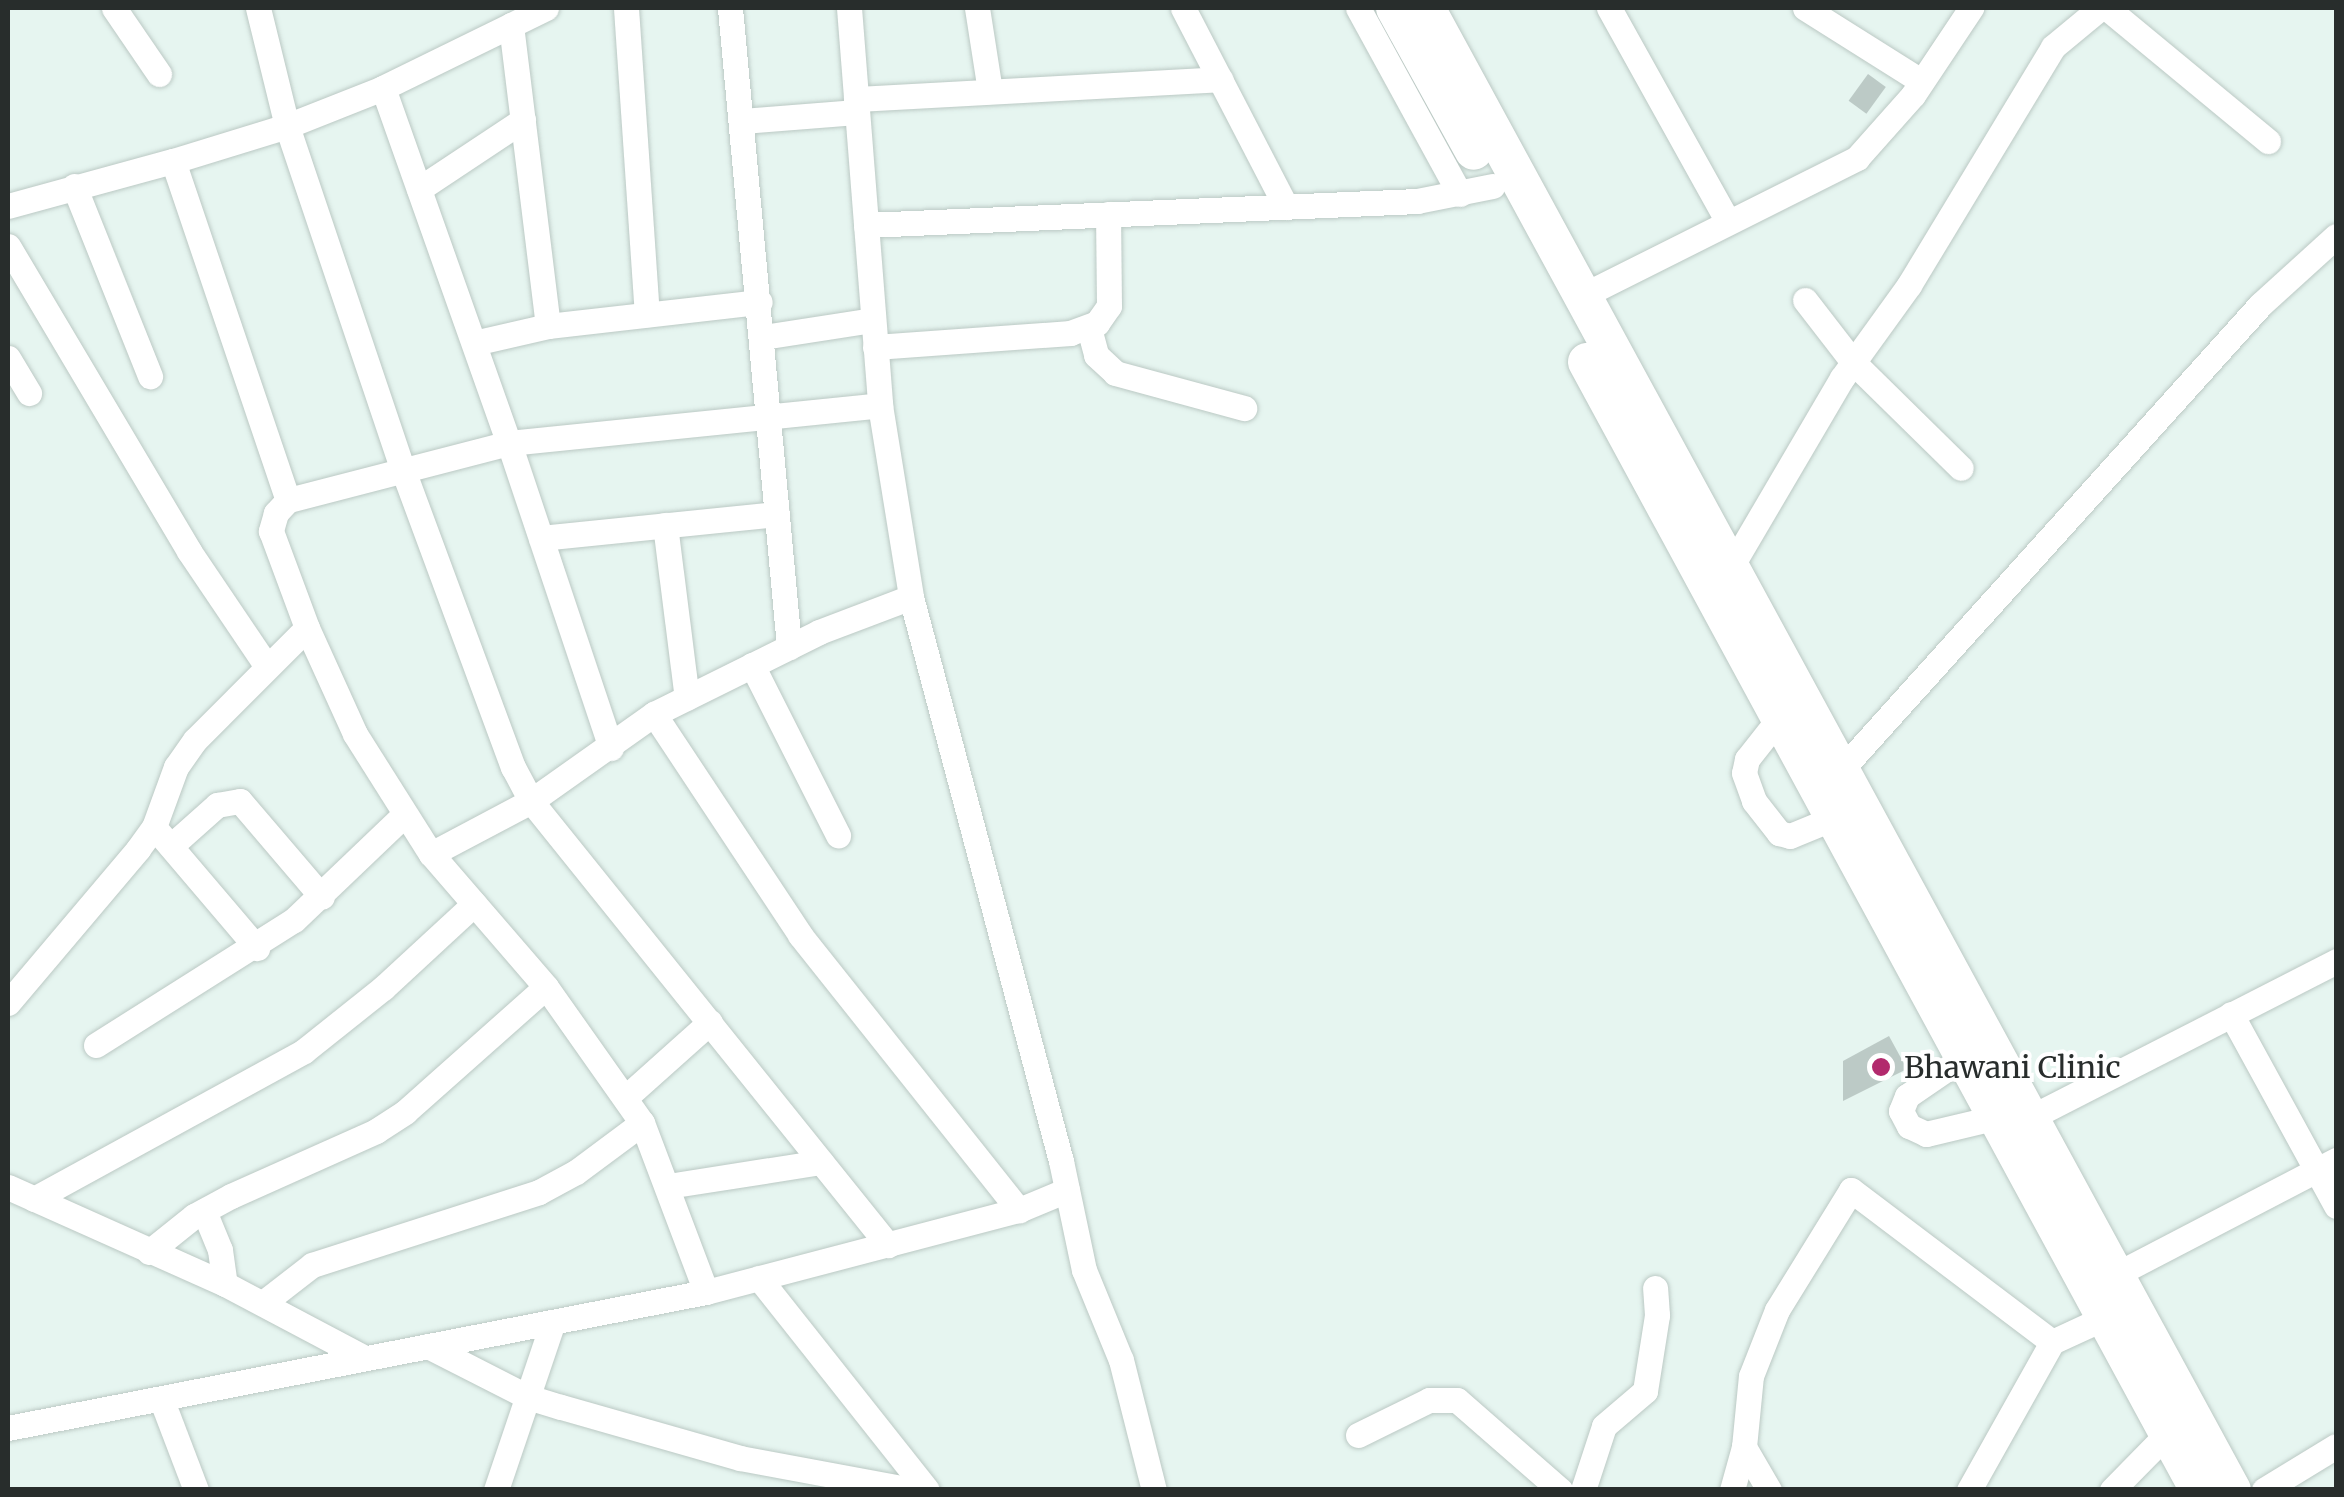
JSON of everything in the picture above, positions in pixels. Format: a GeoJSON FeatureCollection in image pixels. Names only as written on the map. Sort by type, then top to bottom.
{"type":"FeatureCollection","features":[{"type":"Feature","properties":{"kind":"highway"},"geometry":{"type":"LineString","coordinates":[[1395,8],[1476,190],[1781,716],[1964,1057],[2013,1120],[2115,1274],[2232,1490]]}},
{"type":"Feature","properties":{"kind":"highway"},"geometry":{"type":"LineString","coordinates":[[1426,8],[1840,770],[2013,1120],[2104,1318],[2198,1490]]}},
{"type":"Feature","properties":{"kind":"street"},"geometry":{"type":"LineString","coordinates":[[114,8],[159,74]]}},
{"type":"Feature","properties":{"kind":"street"},"geometry":{"type":"LineString","coordinates":[[258,8],[287,126],[404,470],[513,767],[531,801],[888,1245]]}},
{"type":"Feature","properties":{"kind":"street"},"geometry":{"type":"LineString","coordinates":[[8,206],[287,126],[383,88],[546,8]]}},
{"type":"Feature","properties":{"kind":"street"},"geometry":{"type":"LineString","coordinates":[[626,8],[647,314]]}},
{"type":"Feature","properties":{"kind":"street"},"geometry":{"type":"LineString","coordinates":[[730,8],[771,417],[789,647]]}},
{"type":"Feature","properties":{"kind":"street"},"geometry":{"type":"LineString","coordinates":[[850,8],[880,406],[912,597],[1067,1190],[1084,1270],[1120,1360],[1154,1490]]}},
{"type":"Feature","properties":{"kind":"street"},"geometry":{"type":"LineString","coordinates":[[977,8],[990,91]]}},
{"type":"Feature","properties":{"kind":"street"},"geometry":{"type":"LineString","coordinates":[[1183,8],[1286,207]]}},
{"type":"Feature","properties":{"kind":"street"},"geometry":{"type":"LineString","coordinates":[[866,225],[1417,201],[1476,190],[1358,8]]}},
{"type":"Feature","properties":{"kind":"street"},"geometry":{"type":"LineString","coordinates":[[1608,8],[1728,222]]}},
{"type":"Feature","properties":{"kind":"street"},"geometry":{"type":"LineString","coordinates":[[1805,8],[1921,81]]}},
{"type":"Feature","properties":{"kind":"street"},"geometry":{"type":"LineString","coordinates":[[1580,296],[1856,158],[1921,81],[1972,8]]}},
{"type":"Feature","properties":{"kind":"street"},"geometry":{"type":"LineString","coordinates":[[1730,567],[1853,362],[1909,285],[2053,47],[2089,10],[2268,141]]}},
{"type":"Feature","properties":{"kind":"street"},"geometry":{"type":"LineString","coordinates":[[511,25],[548,326]]}},
{"type":"Feature","properties":{"kind":"street"},"geometry":{"type":"LineString","coordinates":[[742,121],[990,91],[1220,79]]}},
{"type":"Feature","properties":{"kind":"street"},"geometry":{"type":"LineString","coordinates":[[383,88],[510,442],[611,748]]}},
{"type":"Feature","properties":{"kind":"street"},"geometry":{"type":"LineString","coordinates":[[419,189],[523,120]]}},
{"type":"Feature","properties":{"kind":"street"},"geometry":{"type":"LineString","coordinates":[[173,161],[288,500]]}},
{"type":"Feature","properties":{"kind":"street"},"geometry":{"type":"LineString","coordinates":[[74,186],[150,376]]}},
{"type":"Feature","properties":{"kind":"street"},"geometry":{"type":"LineString","coordinates":[[876,347],[1088,328],[1109,306],[1108,214]]}},
{"type":"Feature","properties":{"kind":"street"},"geometry":{"type":"LineString","coordinates":[[1840,770],[2261,304],[2336,236]]}},
{"type":"Feature","properties":{"kind":"street"},"geometry":{"type":"LineString","coordinates":[[8,246],[16,280],[266,664]]}},
{"type":"Feature","properties":{"kind":"street"},"geometry":{"type":"LineString","coordinates":[[1805,300],[1853,362],[1961,468]]}},
{"type":"Feature","properties":{"kind":"street"},"geometry":{"type":"LineString","coordinates":[[474,343],[548,326],[760,302]]}},
{"type":"Feature","properties":{"kind":"street"},"geometry":{"type":"LineString","coordinates":[[763,337],[873,320]]}},
{"type":"Feature","properties":{"kind":"street"},"geometry":{"type":"LineString","coordinates":[[1088,328],[1096,355],[1115,374],[1244,408]]}},
{"type":"Feature","properties":{"kind":"street"},"geometry":{"type":"LineString","coordinates":[[8,358],[29,393]]}},
{"type":"Feature","properties":{"kind":"street"},"geometry":{"type":"LineString","coordinates":[[706,1292],[642,1123],[546,987],[431,854],[404,814],[355,734],[307,628],[270,531],[276,513],[288,500],[510,442],[880,406]]}},
{"type":"Feature","properties":{"kind":"street"},"geometry":{"type":"LineString","coordinates":[[541,538],[777,514]]}},
{"type":"Feature","properties":{"kind":"street"},"geometry":{"type":"LineString","coordinates":[[665,525],[687,698]]}},
{"type":"Feature","properties":{"kind":"street"},"geometry":{"type":"LineString","coordinates":[[431,854],[531,801],[654,714],[789,647],[912,597]]}},
{"type":"Feature","properties":{"kind":"street"},"geometry":{"type":"LineString","coordinates":[[162,836],[176,767],[195,740],[266,664],[307,628]]}},
{"type":"Feature","properties":{"kind":"street"},"geometry":{"type":"LineString","coordinates":[[752,666],[838,835]]}},
{"type":"Feature","properties":{"kind":"street"},"geometry":{"type":"LineString","coordinates":[[654,714],[800,934],[1019,1210]]}},
{"type":"Feature","properties":{"kind":"street"},"geometry":{"type":"LineString","coordinates":[[1781,716],[1747,759],[1744,773],[1754,801],[1768,822],[1790,836],[1836,817]]}},
{"type":"Feature","properties":{"kind":"street"},"geometry":{"type":"LineString","coordinates":[[8,1003],[162,836],[217,805],[240,802],[322,897]]}},
{"type":"Feature","properties":{"kind":"street"},"geometry":{"type":"LineString","coordinates":[[96,1044],[256,948],[322,897],[404,814]]}},
{"type":"Feature","properties":{"kind":"street"},"geometry":{"type":"LineString","coordinates":[[162,836],[256,948]]}},
{"type":"Feature","properties":{"kind":"street"},"geometry":{"type":"LineString","coordinates":[[34,1198],[304,1051],[383,988],[474,904]]}},
{"type":"Feature","properties":{"kind":"street"},"geometry":{"type":"LineString","coordinates":[[1964,1057],[1906,1096],[1901,1112],[1915,1132],[1926,1134],[2013,1120],[2336,960]]}},
{"type":"Feature","properties":{"kind":"street"},"geometry":{"type":"LineString","coordinates":[[149,1252],[204,1211],[376,1132],[436,1086],[546,987]]}},
{"type":"Feature","properties":{"kind":"street"},"geometry":{"type":"LineString","coordinates":[[2231,1014],[2327,1165],[2336,1206]]}},
{"type":"Feature","properties":{"kind":"street"},"geometry":{"type":"LineString","coordinates":[[625,1098],[710,1022]]}},
{"type":"Feature","properties":{"kind":"street"},"geometry":{"type":"LineString","coordinates":[[263,1303],[312,1265],[539,1192],[576,1172],[642,1123]]}},
{"type":"Feature","properties":{"kind":"street"},"geometry":{"type":"LineString","coordinates":[[668,1186],[821,1162]]}},
{"type":"Feature","properties":{"kind":"street"},"geometry":{"type":"LineString","coordinates":[[2115,1274],[2327,1165]]}},
{"type":"Feature","properties":{"kind":"street"},"geometry":{"type":"LineString","coordinates":[[8,1187],[226,1284],[361,1356]]}},
{"type":"Feature","properties":{"kind":"street"},"geometry":{"type":"LineString","coordinates":[[8,1428],[162,1401],[361,1356],[706,1292],[1019,1210],[1067,1190]]}},
{"type":"Feature","properties":{"kind":"street"},"geometry":{"type":"LineString","coordinates":[[1732,1490],[1744,1447],[1751,1376],[1777,1310],[1852,1190],[2052,1342]]}},
{"type":"Feature","properties":{"kind":"street"},"geometry":{"type":"LineString","coordinates":[[204,1211],[225,1268],[226,1284]]}},
{"type":"Feature","properties":{"kind":"street"},"geometry":{"type":"LineString","coordinates":[[758,1278],[926,1490]]}},
{"type":"Feature","properties":{"kind":"street"},"geometry":{"type":"LineString","coordinates":[[1583,1490],[1604,1426],[1645,1391],[1657,1315],[1655,1288]]}},
{"type":"Feature","properties":{"kind":"street"},"geometry":{"type":"LineString","coordinates":[[1969,1490],[2052,1342],[2104,1318]]}},
{"type":"Feature","properties":{"kind":"street"},"geometry":{"type":"LineString","coordinates":[[496,1490],[553,1322]]}},
{"type":"Feature","properties":{"kind":"street"},"geometry":{"type":"LineString","coordinates":[[428,1346],[528,1397],[740,1458],[912,1490]]}},
{"type":"Feature","properties":{"kind":"street"},"geometry":{"type":"LineString","coordinates":[[1358,1435],[1429,1400],[1457,1400],[1560,1490]]}},
{"type":"Feature","properties":{"kind":"street"},"geometry":{"type":"LineString","coordinates":[[162,1401],[196,1490]]}},
{"type":"Feature","properties":{"kind":"street"},"geometry":{"type":"LineString","coordinates":[[2112,1490],[2168,1434]]}},
{"type":"Feature","properties":{"kind":"street"},"geometry":{"type":"LineString","coordinates":[[2264,1490],[2336,1446]]}},
{"type":"Feature","properties":{"kind":"street"},"geometry":{"type":"LineString","coordinates":[[1744,1447],[1769,1490]]}},
{"type":"Feature","properties":{"kind":"building"},"geometry":{"type":"Polygon","coordinates":[[[1868,74],[1886,87],[1866,114],[1849,101],[1868,74]]]}},
{"type":"Feature","properties":{"kind":"building"},"geometry":{"type":"Polygon","coordinates":[[[1889,1036],[1907,1069],[1843,1101],[1843,1061],[1889,1036]]]}},
{"type":"Feature","properties":{"kind":"place","name":"Bhawani Clinic"},"geometry":{"type":"Point","coordinates":[1881,1067]}}]}
